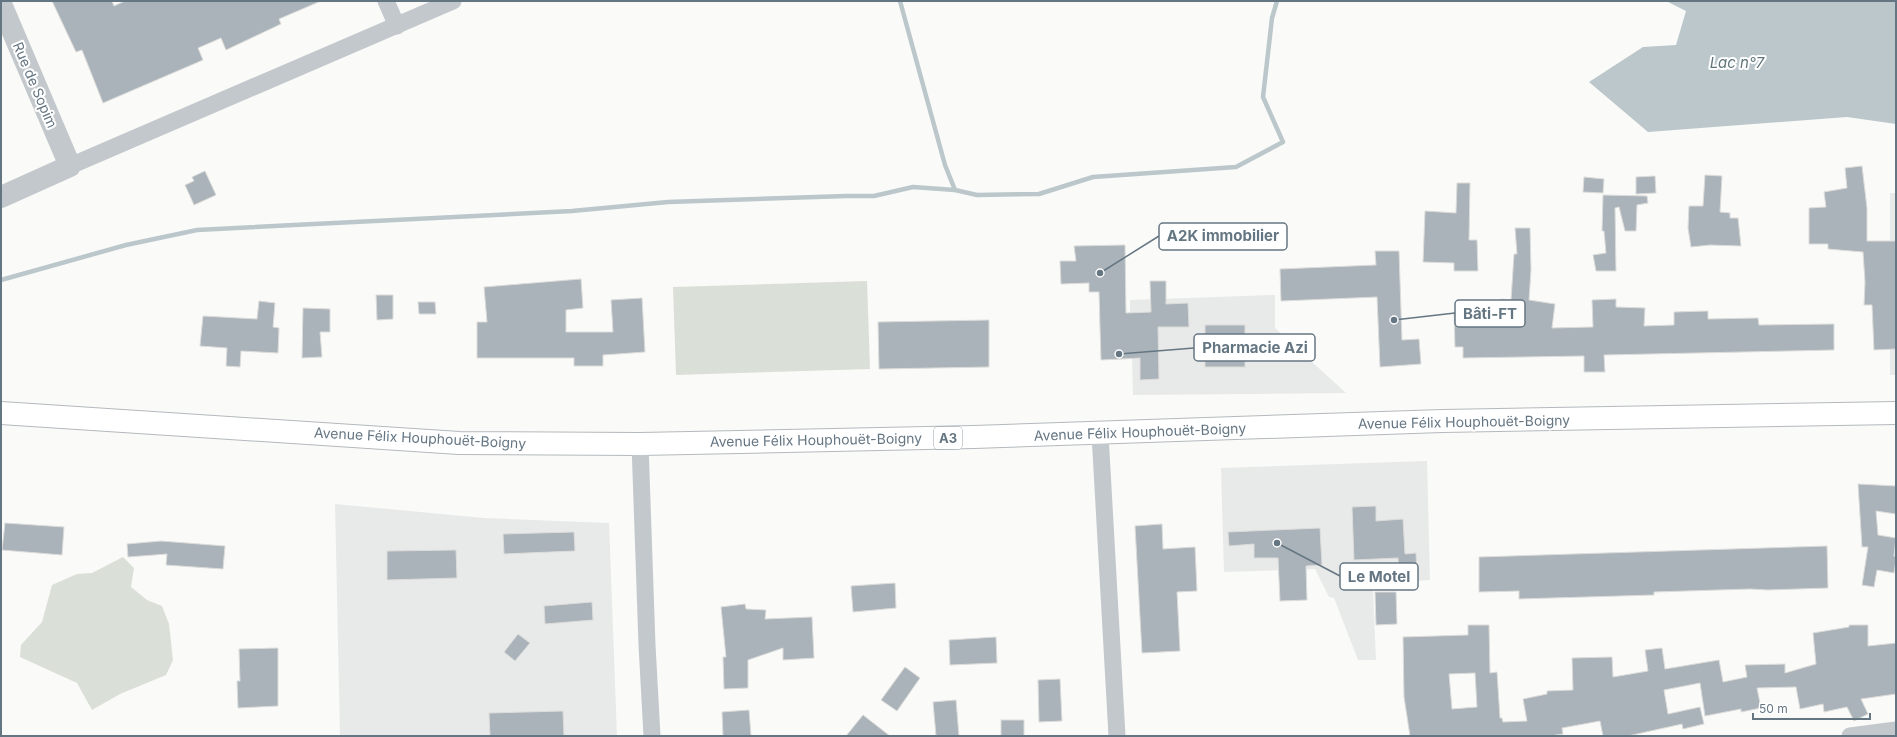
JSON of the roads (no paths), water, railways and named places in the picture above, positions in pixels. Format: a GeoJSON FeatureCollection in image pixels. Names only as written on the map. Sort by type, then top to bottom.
{"type":"FeatureCollection","features":[{"type":"Feature","properties":{"kind":"highway","name":"Avenue Félix Houphouët-Boigny"},"geometry":{"type":"LineString","coordinates":[[1,413],[459,443],[640,444],[1100,434],[1442,422],[1896,413]]}},
{"type":"Feature","properties":{"kind":"street"},"geometry":{"type":"LineString","coordinates":[[386,1],[397,26]]}},
{"type":"Feature","properties":{"kind":"street"},"geometry":{"type":"LineString","coordinates":[[1,197],[453,1]]}},
{"type":"Feature","properties":{"kind":"street","name":"Rue de Sopim"},"geometry":{"type":"LineString","coordinates":[[1,4],[70,166]]}},
{"type":"Feature","properties":{"kind":"street"},"geometry":{"type":"LineString","coordinates":[[1100,434],[1118,736]]}},
{"type":"Feature","properties":{"kind":"street"},"geometry":{"type":"LineString","coordinates":[[640,444],[647,645],[652,736]]}},
{"type":"Feature","properties":{"kind":"street"},"geometry":{"type":"LineString","coordinates":[[1850,736],[1896,730]]}},
{"type":"Feature","properties":{"kind":"water","name":"Lac n°7"},"geometry":{"type":"Polygon","coordinates":[[[1666,1],[1896,1],[1896,124],[1847,117],[1648,132],[1589,82],[1643,47],[1676,45],[1686,11],[1666,1]]]}},
{"type":"Feature","properties":{"kind":"waterway"},"geometry":{"type":"LineString","coordinates":[[900,1],[945,165],[955,190]]}},
{"type":"Feature","properties":{"kind":"waterway"},"geometry":{"type":"LineString","coordinates":[[1,280],[126,245],[197,230],[572,211],[668,202],[874,196],[913,187],[955,190],[977,195],[1039,194],[1093,177],[1236,167],[1283,142],[1263,97],[1272,18],[1277,1]]}},
{"type":"Feature","properties":{"kind":"place","name":"A2K immobilier"},"geometry":{"type":"Point","coordinates":[1100,273]}},
{"type":"Feature","properties":{"kind":"place","name":"Bâti-FT"},"geometry":{"type":"Point","coordinates":[1394,320]}},
{"type":"Feature","properties":{"kind":"place","name":"Pharmacie Azi"},"geometry":{"type":"Point","coordinates":[1119,354]}},
{"type":"Feature","properties":{"kind":"place","name":"Le Motel"},"geometry":{"type":"Point","coordinates":[1277,543]}}]}
